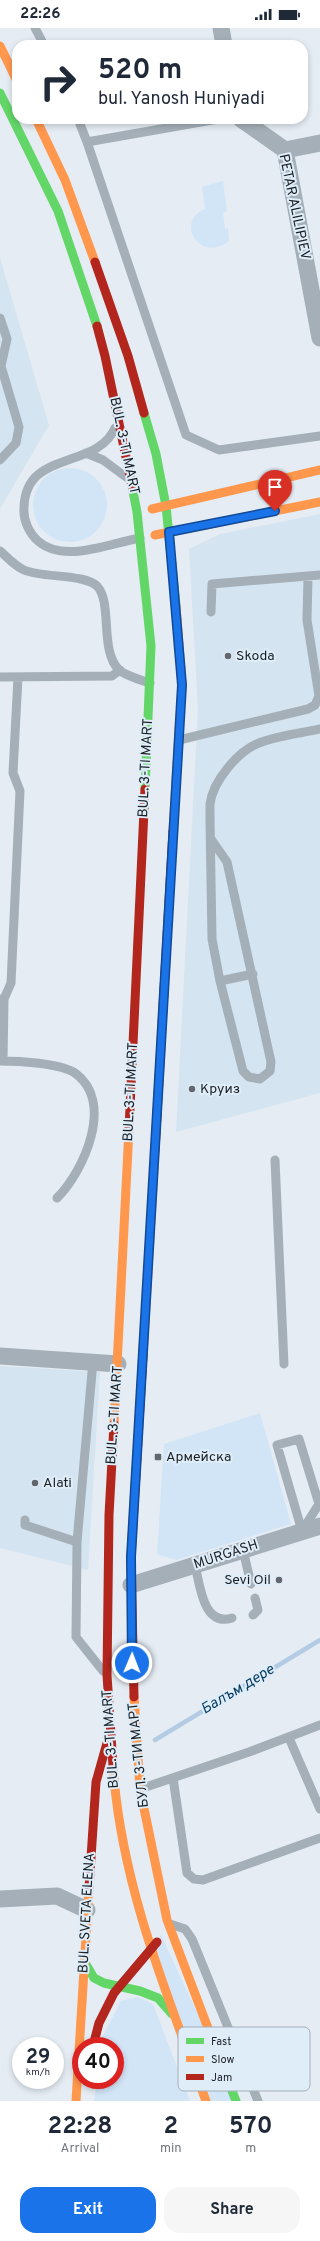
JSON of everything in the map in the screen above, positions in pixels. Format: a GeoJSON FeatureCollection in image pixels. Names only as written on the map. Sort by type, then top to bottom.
{"type":"FeatureCollection","features":[{"type":"Feature","properties":{"kind":"street"},"geometry":{"type":"LineString","coordinates":[[221,28],[223,40]]}},
{"type":"Feature","properties":{"kind":"street"},"geometry":{"type":"LineString","coordinates":[[0,46],[12,71]]}},
{"type":"Feature","properties":{"kind":"street","name":"BUL. 3-TI MART"},"geometry":{"type":"LineString","coordinates":[[0,93],[12,117]]}},
{"type":"Feature","properties":{"kind":"street","name":"BUL. 3-TI MART"},"geometry":{"type":"LineString","coordinates":[[15,124],[58,211],[97,328],[132,483],[137,512],[151,646],[154,684],[125,1368],[109,1514],[106,1675],[116,1808],[128,1869],[151,1952],[178,2028]]}},
{"type":"Feature","properties":{"kind":"street","name":"BUL. 3-TI MART"},"geometry":{"type":"LineString","coordinates":[[38,124],[65,180],[128,356],[156,454],[166,506],[169,532]]}},
{"type":"Feature","properties":{"kind":"street","name":"PETAR ALILIPIEV"},"geometry":{"type":"LineString","coordinates":[[248,124],[285,150],[320,338]]}},
{"type":"Feature","properties":{"kind":"street"},"geometry":{"type":"LineString","coordinates":[[285,150],[320,143]]}},
{"type":"Feature","properties":{"kind":"street"},"geometry":{"type":"LineString","coordinates":[[137,512],[320,470]]}},
{"type":"Feature","properties":{"kind":"street"},"geometry":{"type":"LineString","coordinates":[[140,538],[320,502]]}},
{"type":"Feature","properties":{"kind":"street","name":"БУЛ. 3-ТИ МАРТ"},"geometry":{"type":"LineString","coordinates":[[169,532],[178,684],[179,740],[131,1585],[132,1685],[140,1788],[149,1840],[167,1922],[207,2027]]}},
{"type":"Feature","properties":{"kind":"street"},"geometry":{"type":"LineString","coordinates":[[0,1356],[93,1361],[125,1368],[142,1386]]}},
{"type":"Feature","properties":{"kind":"street","name":"MURGASH"},"geometry":{"type":"LineString","coordinates":[[131,1585],[320,1526]]}},
{"type":"Feature","properties":{"kind":"street"},"geometry":{"type":"LineString","coordinates":[[107,1590],[131,1585]]}},
{"type":"Feature","properties":{"kind":"street","name":"BUL. SVETA ELENA"},"geometry":{"type":"LineString","coordinates":[[76,2101],[96,1782],[111,1727]]}},
{"type":"Feature","properties":{"kind":"street"},"geometry":{"type":"LineString","coordinates":[[0,1899],[58,1896],[87,1910]]}},
{"type":"Feature","properties":{"kind":"street"},"geometry":{"type":"LineString","coordinates":[[95,2037],[96,2029],[118,1987],[151,1952],[167,1922]]}},
{"type":"Feature","properties":{"kind":"street"},"geometry":{"type":"LineString","coordinates":[[84,1961],[94,1978],[118,1987],[158,1998],[173,2015]]}},
{"type":"Feature","properties":{"kind":"street"},"geometry":{"type":"LineString","coordinates":[[83,2101],[85,2089]]}},
{"type":"Feature","properties":{"kind":"street","name":"BUL. 3-TI MART"},"geometry":{"type":"LineString","coordinates":[[202,2091],[206,2101]]}},
{"type":"Feature","properties":{"kind":"street","name":"БУЛ. 3-ТИ МАРТ"},"geometry":{"type":"LineString","coordinates":[[232,2091],[236,2101]]}},
{"type":"Feature","properties":{"kind":"lane"},"geometry":{"type":"LineString","coordinates":[[35,28],[41,40]]}},
{"type":"Feature","properties":{"kind":"lane"},"geometry":{"type":"LineString","coordinates":[[80,124],[88,142],[186,435],[219,450],[320,436]]}},
{"type":"Feature","properties":{"kind":"lane"},"geometry":{"type":"LineString","coordinates":[[88,142],[190,124]]}},
{"type":"Feature","properties":{"kind":"lane"},"geometry":{"type":"LineString","coordinates":[[0,318],[7,339],[0,366],[20,427],[16,443],[0,460]]}},
{"type":"Feature","properties":{"kind":"lane"},"geometry":{"type":"LineString","coordinates":[[116,412],[115,428],[112,436],[106,442],[86,453],[47,467],[36,476],[28,488],[24,501],[26,521],[30,532],[38,540],[59,552],[71,552],[140,538]]}},
{"type":"Feature","properties":{"kind":"lane"},"geometry":{"type":"LineString","coordinates":[[86,453],[103,460],[132,483]]}},
{"type":"Feature","properties":{"kind":"lane"},"geometry":{"type":"LineString","coordinates":[[0,551],[23,569],[41,575],[89,580],[98,587],[103,598],[106,632],[112,657],[120,670],[154,684]]}},
{"type":"Feature","properties":{"kind":"lane"},"geometry":{"type":"LineString","coordinates":[[212,612],[212,584],[320,575]]}},
{"type":"Feature","properties":{"kind":"lane"},"geometry":{"type":"LineString","coordinates":[[179,740],[308,710],[315,705],[318,696],[307,620],[308,577]]}},
{"type":"Feature","properties":{"kind":"lane"},"geometry":{"type":"LineString","coordinates":[[0,677],[112,676],[120,670]]}},
{"type":"Feature","properties":{"kind":"lane"},"geometry":{"type":"LineString","coordinates":[[18,677],[14,773],[20,791],[11,983],[2,999],[1,1061],[58,1066],[74,1072],[84,1080],[92,1100],[93,1130],[85,1157],[68,1186],[57,1198]]}},
{"type":"Feature","properties":{"kind":"lane"},"geometry":{"type":"LineString","coordinates":[[211,839],[226,862],[253,974],[271,1062],[270,1071],[260,1079],[249,1077],[243,1071],[220,981],[212,939],[210,804],[214,791],[234,762],[245,751],[259,743],[320,729]]}},
{"type":"Feature","properties":{"kind":"lane"},"geometry":{"type":"LineString","coordinates":[[220,981],[253,974]]}},
{"type":"Feature","properties":{"kind":"lane"},"geometry":{"type":"LineString","coordinates":[[275,1160],[284,1364]]}},
{"type":"Feature","properties":{"kind":"lane"},"geometry":{"type":"LineString","coordinates":[[93,1361],[77,1542],[76,1637],[106,1675]]}},
{"type":"Feature","properties":{"kind":"lane"},"geometry":{"type":"LineString","coordinates":[[299,1439],[319,1504],[302,1531],[277,1445],[299,1439]]}},
{"type":"Feature","properties":{"kind":"lane"},"geometry":{"type":"LineString","coordinates":[[25,1520],[25,1524],[77,1542]]}},
{"type":"Feature","properties":{"kind":"lane"},"geometry":{"type":"LineString","coordinates":[[243,1550],[251,1584]]}},
{"type":"Feature","properties":{"kind":"lane"},"geometry":{"type":"LineString","coordinates":[[194,1565],[206,1606],[213,1617],[224,1621],[232,1618]]}},
{"type":"Feature","properties":{"kind":"lane"},"geometry":{"type":"LineString","coordinates":[[253,1615],[258,1610],[255,1598]]}},
{"type":"Feature","properties":{"kind":"lane"},"geometry":{"type":"LineString","coordinates":[[140,1788],[290,1738],[320,1726]]}},
{"type":"Feature","properties":{"kind":"lane"},"geometry":{"type":"LineString","coordinates":[[290,1738],[320,1809]]}},
{"type":"Feature","properties":{"kind":"lane"},"geometry":{"type":"LineString","coordinates":[[173,1778],[187,1873],[194,1879],[203,1880],[320,1838]]}},
{"type":"Feature","properties":{"kind":"lane"},"geometry":{"type":"LineString","coordinates":[[167,1922],[185,1929],[192,1939],[228,2027]]}},
{"type":"Feature","properties":{"kind":"lane"},"geometry":{"type":"LineString","coordinates":[[254,2091],[258,2101]]}},
{"type":"Feature","properties":{"kind":"shaded area"},"geometry":{"type":"Polygon","coordinates":[[[223,181],[227,211],[223,213],[225,229],[228,228],[229,241],[218,247],[209,247],[200,244],[194,238],[191,230],[192,222],[196,215],[205,209],[202,187],[223,181]]]}},
{"type":"Feature","properties":{"kind":"shaded area"},"geometry":{"type":"Polygon","coordinates":[[[0,258],[49,425],[0,509],[0,258]]]}},
{"type":"Feature","properties":{"kind":"shaded area"},"geometry":{"type":"Polygon","coordinates":[[[63,468],[77,468],[91,474],[101,484],[107,498],[107,512],[101,526],[91,536],[77,542],[63,542],[49,536],[39,526],[33,512],[33,498],[39,484],[49,474],[63,468]]]}},
{"type":"Feature","properties":{"kind":"shaded area"},"geometry":{"type":"Polygon","coordinates":[[[320,514],[320,1093],[176,1132],[198,709],[189,549],[220,534],[320,514]]]}},
{"type":"Feature","properties":{"kind":"shaded area"},"geometry":{"type":"Polygon","coordinates":[[[0,1366],[100,1372],[88,1570],[0,1548],[0,1366]]]}},
{"type":"Feature","properties":{"kind":"shaded area"},"geometry":{"type":"Polygon","coordinates":[[[260,1413],[291,1524],[176,1560],[157,1554],[164,1444],[260,1413]]]}},
{"type":"Feature","properties":{"kind":"shaded area"},"geometry":{"type":"Polygon","coordinates":[[[161,1935],[204,2027],[179,2027],[151,1952],[161,1935]]]}},
{"type":"Feature","properties":{"kind":"shaded area"},"geometry":{"type":"Polygon","coordinates":[[[137,1997],[153,2004],[178,2070],[178,2091],[186,2091],[190,2101],[94,2101],[96,2089],[124,2089],[124,2037],[103,2037],[121,2001],[137,1997]]]}},
{"type":"Feature","properties":{"kind":"shaded area"},"geometry":{"type":"Polygon","coordinates":[[[202,2091],[233,2091],[238,2101],[206,2101],[202,2091]]]}},
{"type":"Feature","properties":{"kind":"waterway","name":"Балъм дере"},"geometry":{"type":"LineString","coordinates":[[155,1740],[320,1640]]}},
{"type":"Feature","properties":{"kind":"traffic: fast"},"geometry":{"type":"LineString","coordinates":[[0,93],[12,117]]}},
{"type":"Feature","properties":{"kind":"traffic: fast"},"geometry":{"type":"LineString","coordinates":[[15,124],[58,211],[97,326]]}},
{"type":"Feature","properties":{"kind":"traffic: fast"},"geometry":{"type":"LineString","coordinates":[[144,413],[156,454],[166,506],[176,606]]}},
{"type":"Feature","properties":{"kind":"traffic: fast"},"geometry":{"type":"LineString","coordinates":[[132,486],[137,512],[151,646],[145,789]]}},
{"type":"Feature","properties":{"kind":"traffic: fast"},"geometry":{"type":"LineString","coordinates":[[84,1961],[94,1978],[104,1983],[140,1991],[158,1998],[172,2014]]}},
{"type":"Feature","properties":{"kind":"traffic: fast"},"geometry":{"type":"LineString","coordinates":[[232,2091],[236,2101]]}},
{"type":"Feature","properties":{"kind":"traffic: slow"},"geometry":{"type":"LineString","coordinates":[[0,46],[12,71]]}},
{"type":"Feature","properties":{"kind":"traffic: slow"},"geometry":{"type":"LineString","coordinates":[[38,124],[65,180],[95,262]]}},
{"type":"Feature","properties":{"kind":"traffic: slow"},"geometry":{"type":"LineString","coordinates":[[152,509],[320,470]]}},
{"type":"Feature","properties":{"kind":"traffic: slow"},"geometry":{"type":"LineString","coordinates":[[155,535],[320,502]]}},
{"type":"Feature","properties":{"kind":"traffic: slow"},"geometry":{"type":"LineString","coordinates":[[173,831],[182,685],[176,606]]}},
{"type":"Feature","properties":{"kind":"traffic: slow"},"geometry":{"type":"LineString","coordinates":[[114,1424],[129,1129]]}},
{"type":"Feature","properties":{"kind":"traffic: slow"},"geometry":{"type":"LineString","coordinates":[[143,1355],[155,1150]]}},
{"type":"Feature","properties":{"kind":"traffic: slow"},"geometry":{"type":"LineString","coordinates":[[134,1697],[140,1789],[167,1920],[208,2027]]}},
{"type":"Feature","properties":{"kind":"traffic: slow"},"geometry":{"type":"LineString","coordinates":[[113,1766],[125,1853],[135,1895],[161,1978],[179,2027]]}},
{"type":"Feature","properties":{"kind":"traffic: slow"},"geometry":{"type":"LineString","coordinates":[[76,2101],[89,1888]]}},
{"type":"Feature","properties":{"kind":"traffic: slow"},"geometry":{"type":"LineString","coordinates":[[202,2091],[206,2101]]}},
{"type":"Feature","properties":{"kind":"traffic: jam"},"geometry":{"type":"LineString","coordinates":[[95,262],[128,356],[144,413]]}},
{"type":"Feature","properties":{"kind":"traffic: jam"},"geometry":{"type":"LineString","coordinates":[[97,326],[105,356],[132,486]]}},
{"type":"Feature","properties":{"kind":"traffic: jam"},"geometry":{"type":"LineString","coordinates":[[129,1129],[145,789]]}},
{"type":"Feature","properties":{"kind":"traffic: jam"},"geometry":{"type":"LineString","coordinates":[[155,1150],[173,831]]}},
{"type":"Feature","properties":{"kind":"traffic: jam"},"geometry":{"type":"LineString","coordinates":[[134,1697],[131,1557],[143,1355]]}},
{"type":"Feature","properties":{"kind":"traffic: jam"},"geometry":{"type":"LineString","coordinates":[[113,1766],[107,1675],[109,1515],[114,1424]]}},
{"type":"Feature","properties":{"kind":"traffic: jam"},"geometry":{"type":"LineString","coordinates":[[89,1888],[96,1782],[107,1743]]}},
{"type":"Feature","properties":{"kind":"traffic: jam"},"geometry":{"type":"LineString","coordinates":[[95,2037],[99,2023],[114,1993],[157,1942]]}},
{"type":"Feature","properties":{"kind":"place","name":"Skoda"},"geometry":{"type":"Point","coordinates":[228,656]}},
{"type":"Feature","properties":{"kind":"place","name":"Круиз"},"geometry":{"type":"Point","coordinates":[192,1089]}},
{"type":"Feature","properties":{"kind":"place","name":"Армейска"},"geometry":{"type":"Point","coordinates":[158,1457]}},
{"type":"Feature","properties":{"kind":"place","name":"Alati"},"geometry":{"type":"Point","coordinates":[35,1483]}},
{"type":"Feature","properties":{"kind":"place","name":"Sevi Oil"},"geometry":{"type":"Point","coordinates":[279,1580]}},
{"type":"Feature","properties":{"kind":"route"},"geometry":{"type":"LineString","coordinates":[[132,1663],[131,1557],[150,1258],[182,685],[179,633],[169,532],[275,511]]}}]}
